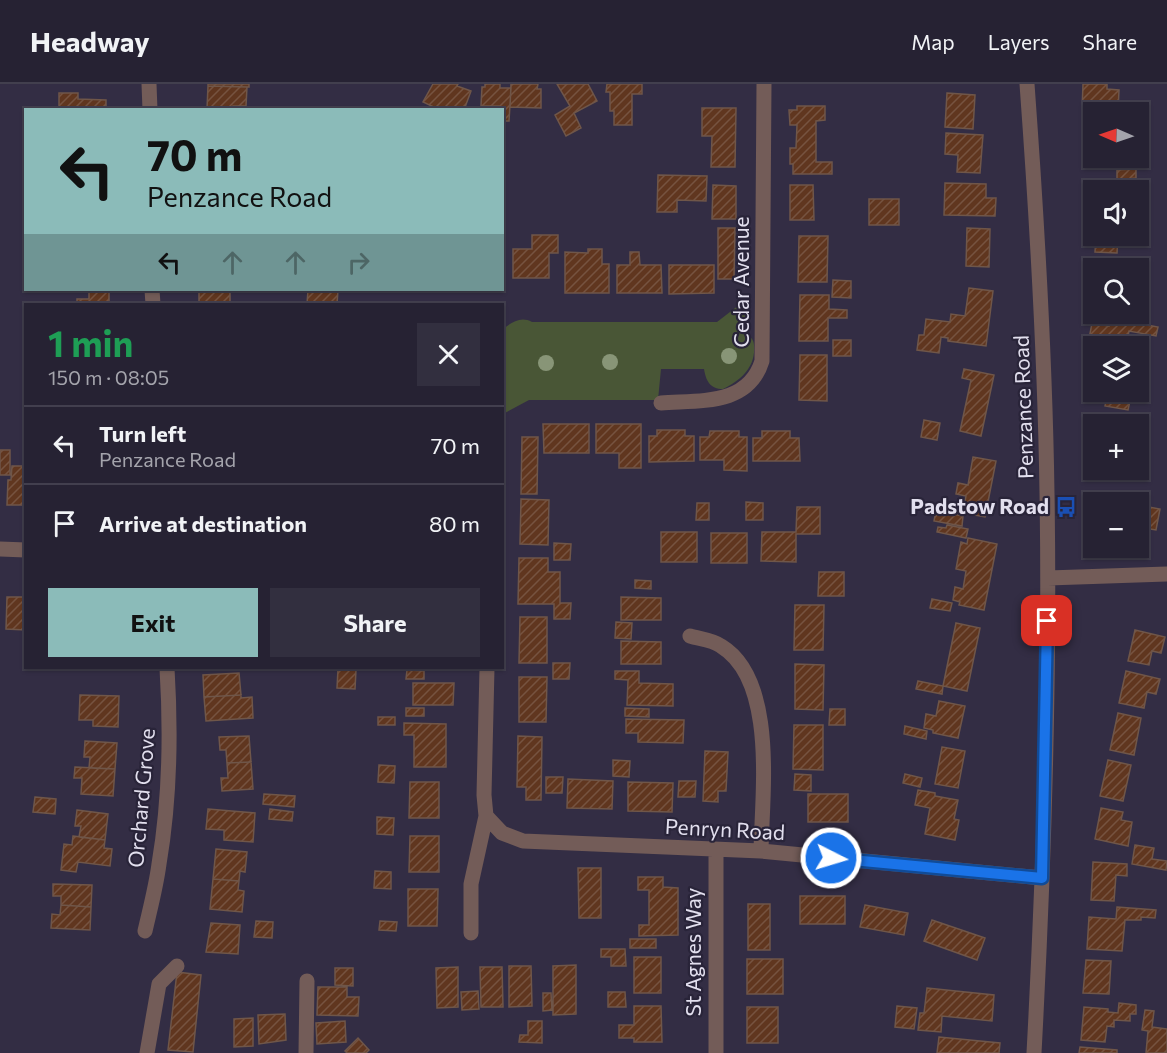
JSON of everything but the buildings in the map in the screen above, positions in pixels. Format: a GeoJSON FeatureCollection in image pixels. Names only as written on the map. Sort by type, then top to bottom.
{"type":"FeatureCollection","features":[{"type":"Feature","properties":{"kind":"street"},"geometry":{"type":"LineString","coordinates":[[149,84],[150,108]]}},
{"type":"Feature","properties":{"kind":"street","name":"Cedar Avenue"},"geometry":{"type":"LineString","coordinates":[[661,403],[720,398],[742,391],[754,378],[762,361],[764,84]]}},
{"type":"Feature","properties":{"kind":"street","name":"Penzance Road"},"geometry":{"type":"LineString","coordinates":[[1028,84],[1039,251],[1048,578],[1042,878],[1034,1053]]}},
{"type":"Feature","properties":{"kind":"street"},"geometry":{"type":"LineString","coordinates":[[0,549],[24,550]]}},
{"type":"Feature","properties":{"kind":"street"},"geometry":{"type":"LineString","coordinates":[[1048,578],[1167,574]]}},
{"type":"Feature","properties":{"kind":"street"},"geometry":{"type":"LineString","coordinates":[[690,636],[721,645],[741,665],[754,689],[763,733],[761,851]]}},
{"type":"Feature","properties":{"kind":"street","name":"Orchard Grove"},"geometry":{"type":"LineString","coordinates":[[145,931],[159,864],[167,801],[170,748],[167,669]]}},
{"type":"Feature","properties":{"kind":"street"},"geometry":{"type":"LineString","coordinates":[[471,933],[471,884],[486,816],[484,795],[487,669]]}},
{"type":"Feature","properties":{"kind":"street","name":"Penryn Road"},"geometry":{"type":"LineString","coordinates":[[486,816],[502,833],[523,841],[761,851],[1042,878]]}},
{"type":"Feature","properties":{"kind":"street","name":"St Agnes Way"},"geometry":{"type":"LineString","coordinates":[[716,850],[716,1053]]}},
{"type":"Feature","properties":{"kind":"street"},"geometry":{"type":"LineString","coordinates":[[147,1053],[159,984],[177,966]]}},
{"type":"Feature","properties":{"kind":"street"},"geometry":{"type":"LineString","coordinates":[[306,1053],[307,981]]}},
{"type":"Feature","properties":{"kind":"green space"},"geometry":{"type":"Polygon","coordinates":[[[748,298],[747,324],[748,332],[754,343],[753,360],[741,377],[723,389],[709,384],[704,369],[661,369],[658,400],[529,400],[504,413],[504,328],[513,322],[528,320],[532,322],[717,322],[748,298]]]}},
{"type":"Feature","properties":{"kind":"place","name":"Padstow Road"},"geometry":{"type":"Point","coordinates":[1066,507]}},
{"type":"Feature","properties":{"kind":"route"},"geometry":{"type":"LineString","coordinates":[[831,858],[1042,878],[1047,621]]}}]}
